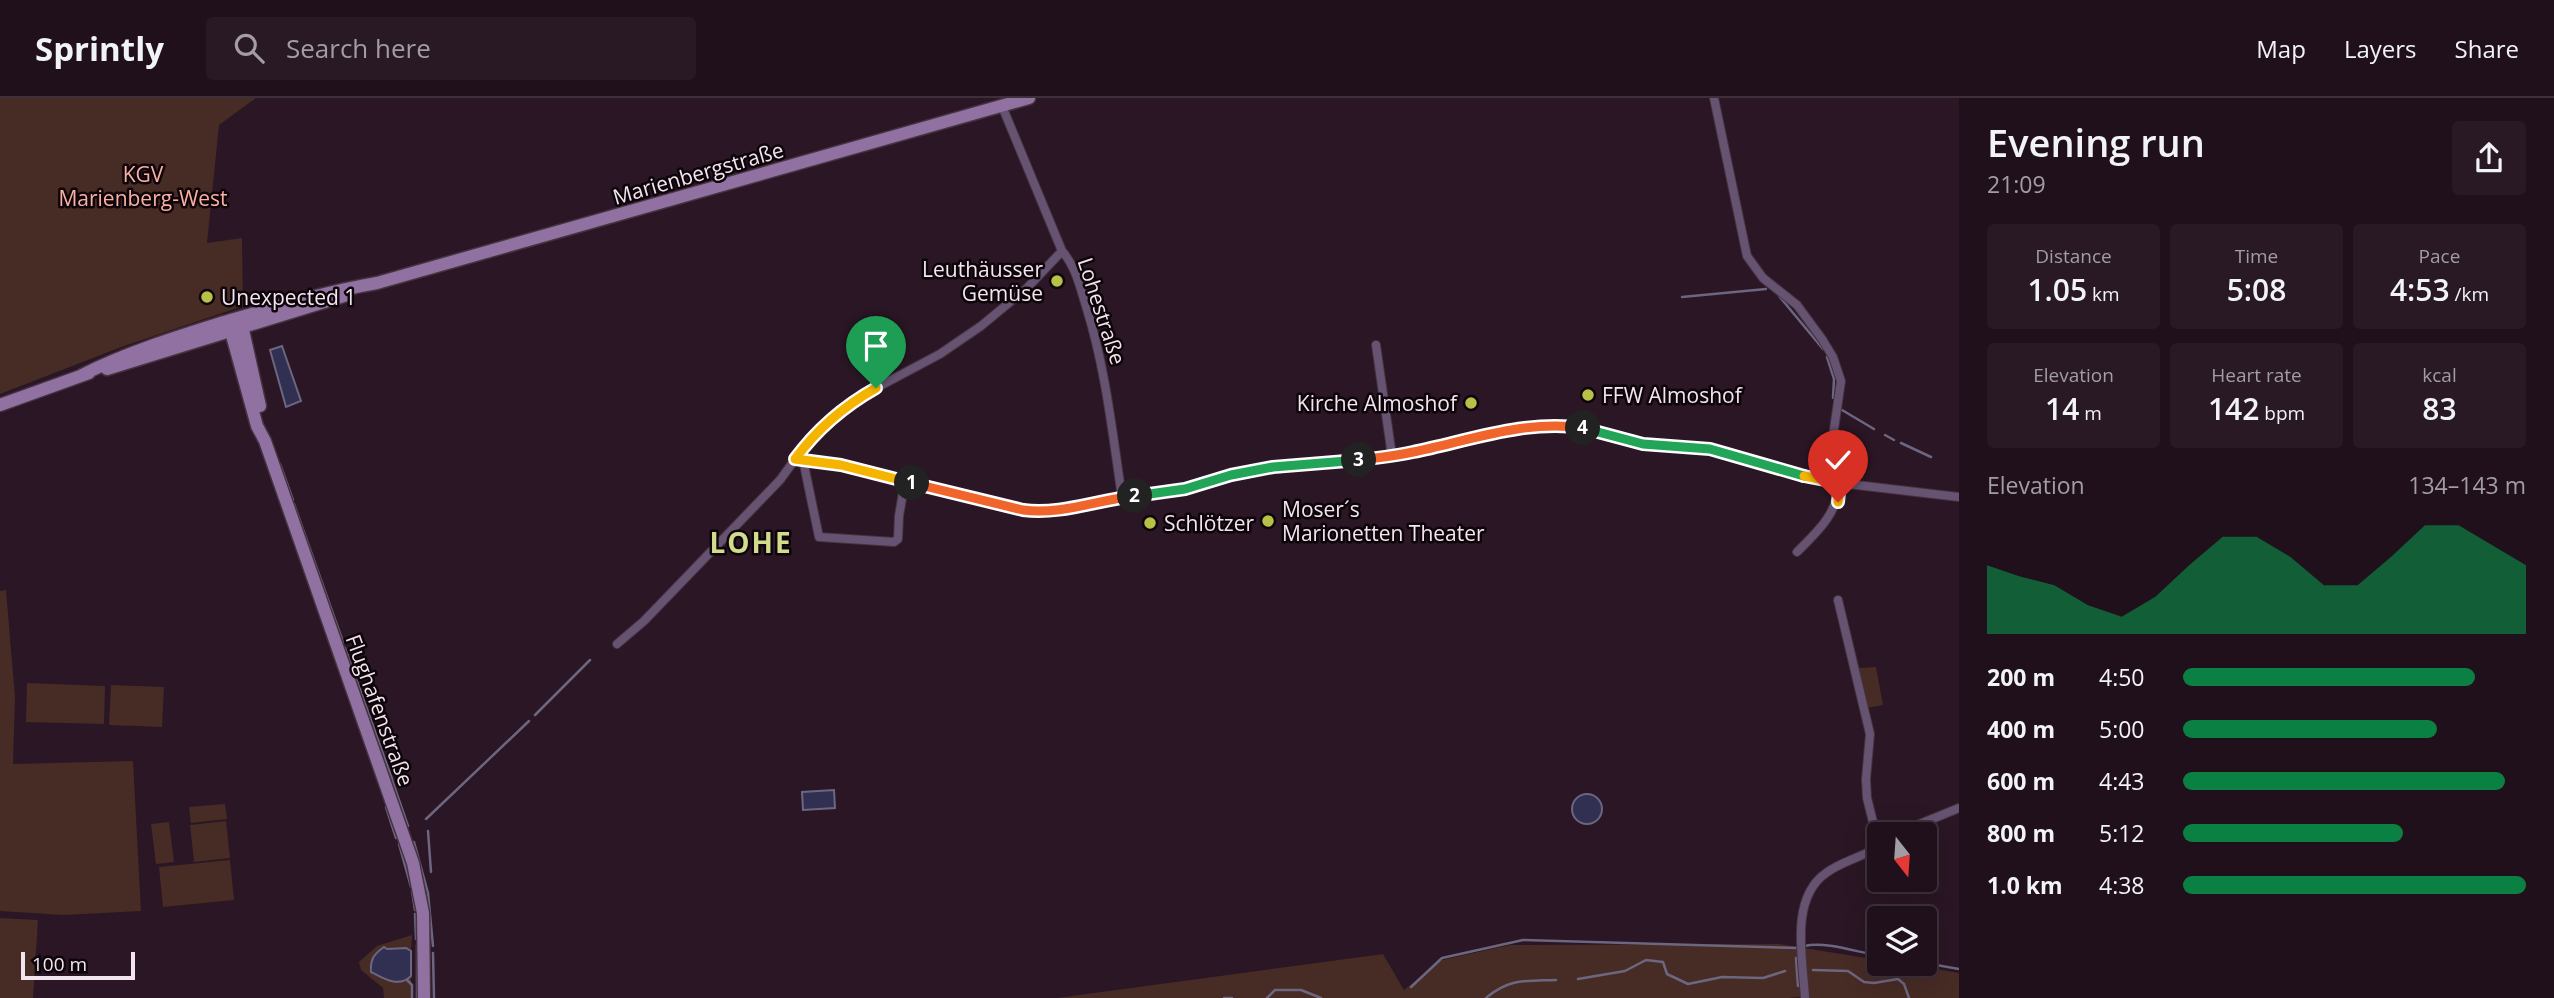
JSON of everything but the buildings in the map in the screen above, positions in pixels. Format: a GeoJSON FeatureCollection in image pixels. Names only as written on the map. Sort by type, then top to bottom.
{"type":"FeatureCollection","features":[{"type":"Feature","properties":{"kind":"main road","name":"Marienbergstraße"},"geometry":{"type":"LineString","coordinates":[[0,405],[236,325],[1029,98]]}},
{"type":"Feature","properties":{"kind":"main road","name":"Flughafenstraße"},"geometry":{"type":"LineString","coordinates":[[236,325],[257,426],[265,441],[413,863],[422,913],[424,998]]}},
{"type":"Feature","properties":{"kind":"street"},"geometry":{"type":"LineString","coordinates":[[1714,98],[1746,256],[1763,278],[1797,305],[1833,357],[1841,382],[1832,443],[1838,502],[1797,552]]}},
{"type":"Feature","properties":{"kind":"street","name":"Lohestraße"},"geometry":{"type":"LineString","coordinates":[[1002,106],[1062,251],[1075,272],[1102,362],[1122,497]]}},
{"type":"Feature","properties":{"kind":"street"},"geometry":{"type":"LineString","coordinates":[[617,644],[644,621],[780,480],[821,429],[849,405],[940,354],[981,327],[1027,288],[1062,251]]}},
{"type":"Feature","properties":{"kind":"street"},"geometry":{"type":"LineString","coordinates":[[1376,345],[1392,456]]}},
{"type":"Feature","properties":{"kind":"street"},"geometry":{"type":"LineString","coordinates":[[799,459],[841,465],[1023,510],[1056,512],[1097,501],[1185,489],[1231,475],[1273,467],[1392,456],[1485,435],[1557,425],[1592,429],[1643,444],[1710,449],[1836,483],[1959,497]]}},
{"type":"Feature","properties":{"kind":"street"},"geometry":{"type":"LineString","coordinates":[[799,459],[819,537],[894,542],[898,540],[905,481]]}},
{"type":"Feature","properties":{"kind":"street"},"geometry":{"type":"LineString","coordinates":[[1839,600],[1870,734],[1866,779],[1873,822]]}},
{"type":"Feature","properties":{"kind":"street"},"geometry":{"type":"LineString","coordinates":[[1925,822],[1959,808]]}},
{"type":"Feature","properties":{"kind":"street"},"geometry":{"type":"LineString","coordinates":[[1805,998],[1802,945],[1803,911],[1808,895],[1824,874],[1867,852]]}},
{"type":"Feature","properties":{"kind":"green space","name":"KGV Marienberg-West"},"geometry":{"type":"Polygon","coordinates":[[[0,98],[256,98],[219,125],[207,243],[242,238],[243,306],[124,346],[0,394],[0,98]]]}},
{"type":"Feature","properties":{"kind":"green space"},"geometry":{"type":"Polygon","coordinates":[[[6,590],[15,697],[13,764],[133,761],[141,911],[63,915],[0,911],[0,591],[6,590]]]}},
{"type":"Feature","properties":{"kind":"green space"},"geometry":{"type":"Polygon","coordinates":[[[1876,667],[1883,705],[1867,708],[1858,668],[1876,667]]]}},
{"type":"Feature","properties":{"kind":"green space"},"geometry":{"type":"Polygon","coordinates":[[[27,683],[105,686],[104,724],[26,722],[27,683]]]}},
{"type":"Feature","properties":{"kind":"green space"},"geometry":{"type":"Polygon","coordinates":[[[111,685],[164,687],[162,727],[109,725],[111,685]]]}},
{"type":"Feature","properties":{"kind":"green space"},"geometry":{"type":"Polygon","coordinates":[[[225,804],[227,819],[191,823],[189,807],[225,804]]]}},
{"type":"Feature","properties":{"kind":"green space"},"geometry":{"type":"Polygon","coordinates":[[[226,821],[230,858],[194,862],[190,825],[226,821]]]}},
{"type":"Feature","properties":{"kind":"green space"},"geometry":{"type":"Polygon","coordinates":[[[169,822],[174,862],[156,864],[151,824],[169,822]]]}},
{"type":"Feature","properties":{"kind":"green space"},"geometry":{"type":"Polygon","coordinates":[[[230,860],[234,900],[163,907],[159,867],[230,860]]]}},
{"type":"Feature","properties":{"kind":"green space"},"geometry":{"type":"Polygon","coordinates":[[[0,918],[38,920],[33,998],[0,998],[0,918]]]}},
{"type":"Feature","properties":{"kind":"green space"},"geometry":{"type":"Polygon","coordinates":[[[412,935],[411,951],[405,948],[387,949],[407,980],[411,976],[412,998],[384,998],[383,988],[361,970],[359,962],[377,946],[412,935]]]}},
{"type":"Feature","properties":{"kind":"green space"},"geometry":{"type":"Polygon","coordinates":[[[1779,944],[1867,958],[1867,976],[1937,976],[1937,969],[1959,973],[1959,998],[1057,998],[1383,954],[1404,990],[1442,960],[1510,945],[1779,944]]]}},
{"type":"Feature","properties":{"kind":"shaded area"},"geometry":{"type":"Polygon","coordinates":[[[282,346],[301,401],[286,407],[270,350],[282,346]]]}},
{"type":"Feature","properties":{"kind":"shaded area"},"geometry":{"type":"Polygon","coordinates":[[[834,790],[835,808],[803,810],[802,792],[834,790]]]}},
{"type":"Feature","properties":{"kind":"shaded area"},"geometry":{"type":"Polygon","coordinates":[[[1587,794],[1593,795],[1601,803],[1601,815],[1593,823],[1587,824],[1581,823],[1573,815],[1572,809],[1573,803],[1581,795],[1587,794]]]}},
{"type":"Feature","properties":{"kind":"shaded area"},"geometry":{"type":"Polygon","coordinates":[[[384,947],[406,948],[411,951],[411,976],[406,980],[386,980],[371,972],[373,957],[384,947]]]}},
{"type":"Feature","properties":{"kind":"waterway"},"geometry":{"type":"LineString","coordinates":[[1682,297],[1766,289]]}},
{"type":"Feature","properties":{"kind":"waterway"},"geometry":{"type":"LineString","coordinates":[[1779,296],[1823,349]]}},
{"type":"Feature","properties":{"kind":"waterway"},"geometry":{"type":"LineString","coordinates":[[1827,357],[1834,379],[1833,398]]}},
{"type":"Feature","properties":{"kind":"waterway"},"geometry":{"type":"LineString","coordinates":[[1842,410],[1874,429]]}},
{"type":"Feature","properties":{"kind":"waterway"},"geometry":{"type":"LineString","coordinates":[[1885,435],[1894,440]]}},
{"type":"Feature","properties":{"kind":"waterway"},"geometry":{"type":"LineString","coordinates":[[1901,443],[1931,457]]}},
{"type":"Feature","properties":{"kind":"waterway"},"geometry":{"type":"LineString","coordinates":[[280,464],[293,500]]}},
{"type":"Feature","properties":{"kind":"waterway"},"geometry":{"type":"LineString","coordinates":[[294,504],[343,642]]}},
{"type":"Feature","properties":{"kind":"waterway"},"geometry":{"type":"LineString","coordinates":[[345,648],[392,779]]}},
{"type":"Feature","properties":{"kind":"waterway"},"geometry":{"type":"LineString","coordinates":[[535,715],[590,660]]}},
{"type":"Feature","properties":{"kind":"waterway"},"geometry":{"type":"LineString","coordinates":[[426,819],[529,721]]}},
{"type":"Feature","properties":{"kind":"waterway"},"geometry":{"type":"LineString","coordinates":[[392,780],[408,826]]}},
{"type":"Feature","properties":{"kind":"waterway"},"geometry":{"type":"LineString","coordinates":[[386,807],[396,838]]}},
{"type":"Feature","properties":{"kind":"waterway"},"geometry":{"type":"LineString","coordinates":[[428,831],[431,872]]}},
{"type":"Feature","properties":{"kind":"waterway"},"geometry":{"type":"LineString","coordinates":[[414,842],[428,893],[433,946]]}},
{"type":"Feature","properties":{"kind":"waterway"},"geometry":{"type":"LineString","coordinates":[[399,844],[411,887]]}},
{"type":"Feature","properties":{"kind":"waterway"},"geometry":{"type":"LineString","coordinates":[[412,891],[415,910]]}},
{"type":"Feature","properties":{"kind":"waterway"},"geometry":{"type":"LineString","coordinates":[[415,914],[416,939]]}},
{"type":"Feature","properties":{"kind":"waterway"},"geometry":{"type":"LineString","coordinates":[[1411,987],[1442,958],[1523,940],[1798,948]]}},
{"type":"Feature","properties":{"kind":"waterway"},"geometry":{"type":"LineString","coordinates":[[417,945],[417,998]]}},
{"type":"Feature","properties":{"kind":"waterway"},"geometry":{"type":"LineString","coordinates":[[1804,946],[1832,946],[1867,953]]}},
{"type":"Feature","properties":{"kind":"waterway"},"geometry":{"type":"LineString","coordinates":[[433,953],[434,998]]}},
{"type":"Feature","properties":{"kind":"waterway"},"geometry":{"type":"LineString","coordinates":[[1796,958],[1798,986]]}},
{"type":"Feature","properties":{"kind":"waterway"},"geometry":{"type":"LineString","coordinates":[[1578,979],[1625,971],[1646,960],[1663,962],[1667,974],[1688,984],[1722,977],[1763,978],[1785,971]]}},
{"type":"Feature","properties":{"kind":"waterway"},"geometry":{"type":"LineString","coordinates":[[1937,965],[1959,969]]}},
{"type":"Feature","properties":{"kind":"waterway"},"geometry":{"type":"LineString","coordinates":[[1813,970],[1848,971],[1864,982],[1898,979],[1904,984],[1909,998]]}},
{"type":"Feature","properties":{"kind":"waterway"},"geometry":{"type":"LineString","coordinates":[[407,980],[412,985],[412,998]]}},
{"type":"Feature","properties":{"kind":"waterway"},"geometry":{"type":"LineString","coordinates":[[1486,998],[1511,984],[1556,980]]}},
{"type":"Feature","properties":{"kind":"waterway"},"geometry":{"type":"LineString","coordinates":[[1267,998],[1275,990],[1301,990],[1321,998]]}},
{"type":"Feature","properties":{"kind":"waterway"},"geometry":{"type":"LineString","coordinates":[[1224,998],[1232,998]]}},
{"type":"Feature","properties":{"kind":"place","name":"Leuthäusser Gemüse"},"geometry":{"type":"Point","coordinates":[1057,281]}},
{"type":"Feature","properties":{"kind":"place","name":"Unexpected 1"},"geometry":{"type":"Point","coordinates":[207,297]}},
{"type":"Feature","properties":{"kind":"place","name":"FFW Almoshof"},"geometry":{"type":"Point","coordinates":[1588,395]}},
{"type":"Feature","properties":{"kind":"place","name":"Kirche Almoshof"},"geometry":{"type":"Point","coordinates":[1471,403]}},
{"type":"Feature","properties":{"kind":"place","name":"Moser´s Marionetten Theater"},"geometry":{"type":"Point","coordinates":[1268,521]}},
{"type":"Feature","properties":{"kind":"place","name":"Schlötzer"},"geometry":{"type":"Point","coordinates":[1150,523]}},
{"type":"Feature","properties":{"kind":"district","name":"LOHE"},"geometry":{"type":"Point","coordinates":[751,542]}},
{"type":"Feature","properties":{"kind":"route"},"geometry":{"type":"LineString","coordinates":[[876,388],[861,396],[825,424],[795,459],[841,465],[1023,510],[1056,512],[1097,501],[1185,489],[1231,475],[1273,467],[1392,456],[1485,435],[1557,425],[1592,429],[1643,444],[1691,446],[1721,451],[1799,475],[1840,483],[1838,502]]}}]}
